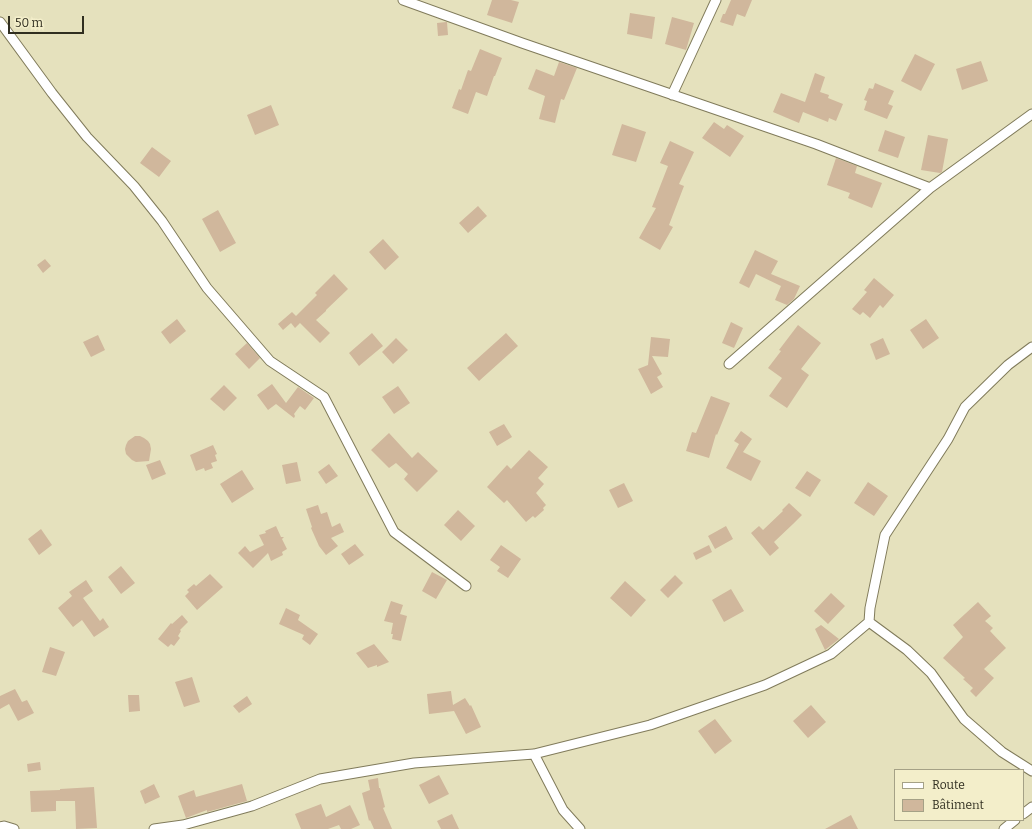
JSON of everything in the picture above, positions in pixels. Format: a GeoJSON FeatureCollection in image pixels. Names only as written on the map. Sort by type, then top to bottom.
{"type":"FeatureCollection","features":[{"type":"Feature","properties":{"kind":"street"},"geometry":{"type":"LineString","coordinates":[[403,0],[522,43],[816,144],[930,188]]}},
{"type":"Feature","properties":{"kind":"street"},"geometry":{"type":"LineString","coordinates":[[672,95],[716,0]]}},
{"type":"Feature","properties":{"kind":"street"},"geometry":{"type":"LineString","coordinates":[[0,22],[52,93],[87,137],[134,186],[162,221],[207,288],[270,361],[324,397],[394,532],[466,586]]}},
{"type":"Feature","properties":{"kind":"street"},"geometry":{"type":"LineString","coordinates":[[729,364],[930,188],[1032,114]]}},
{"type":"Feature","properties":{"kind":"street"},"geometry":{"type":"LineString","coordinates":[[154,829],[183,825],[252,806],[320,779],[414,763],[534,754],[650,725],[765,685],[831,654],[869,622],[870,608],[885,535],[948,439],[965,407],[1008,365],[1032,347]]}},
{"type":"Feature","properties":{"kind":"street"},"geometry":{"type":"LineString","coordinates":[[869,622],[907,650],[930,673],[964,719],[1002,752],[1032,771]]}},
{"type":"Feature","properties":{"kind":"street"},"geometry":{"type":"LineString","coordinates":[[534,754],[564,810],[580,829]]}},
{"type":"Feature","properties":{"kind":"street"},"geometry":{"type":"LineString","coordinates":[[1024,813],[1032,807]]}},
{"type":"Feature","properties":{"kind":"street"},"geometry":{"type":"LineString","coordinates":[[1004,829],[1014,821]]}},
{"type":"Feature","properties":{"kind":"street"},"geometry":{"type":"LineString","coordinates":[[0,827],[4,826],[14,829]]}},
{"type":"Feature","properties":{"kind":"building"},"geometry":{"type":"Polygon","coordinates":[[[492,0],[511,0],[519,2],[512,23],[487,15],[492,0]]]}},
{"type":"Feature","properties":{"kind":"building"},"geometry":{"type":"Polygon","coordinates":[[[731,0],[752,0],[745,17],[737,14],[733,26],[720,22],[731,0]]]}},
{"type":"Feature","properties":{"kind":"building"},"geometry":{"type":"Polygon","coordinates":[[[630,13],[655,17],[652,39],[627,34],[630,13]]]}},
{"type":"Feature","properties":{"kind":"building"},"geometry":{"type":"Polygon","coordinates":[[[672,17],[694,23],[686,50],[665,44],[672,17]]]}},
{"type":"Feature","properties":{"kind":"building"},"geometry":{"type":"Polygon","coordinates":[[[447,22],[448,35],[438,36],[437,23],[447,22]]]}},
{"type":"Feature","properties":{"kind":"building"},"geometry":{"type":"Polygon","coordinates":[[[480,49],[502,58],[487,96],[476,92],[468,114],[452,108],[459,89],[461,90],[468,70],[471,71],[480,49]]]}},
{"type":"Feature","properties":{"kind":"building"},"geometry":{"type":"Polygon","coordinates":[[[915,54],[935,64],[921,91],[901,81],[915,54]]]}},
{"type":"Feature","properties":{"kind":"building"},"geometry":{"type":"Polygon","coordinates":[[[981,61],[988,81],[962,90],[956,69],[981,61]]]}},
{"type":"Feature","properties":{"kind":"building"},"geometry":{"type":"Polygon","coordinates":[[[559,62],[577,68],[564,100],[561,99],[555,123],[539,119],[545,96],[528,89],[536,69],[554,76],[559,62]]]}},
{"type":"Feature","properties":{"kind":"building"},"geometry":{"type":"Polygon","coordinates":[[[815,73],[825,77],[820,92],[829,95],[828,98],[843,104],[836,121],[829,118],[828,122],[803,112],[799,123],[773,112],[781,93],[805,102],[815,73]]]}},
{"type":"Feature","properties":{"kind":"building"},"geometry":{"type":"Polygon","coordinates":[[[875,83],[894,91],[888,104],[893,106],[887,119],[864,110],[867,101],[864,100],[869,88],[873,89],[875,83]]]}},
{"type":"Feature","properties":{"kind":"building"},"geometry":{"type":"Polygon","coordinates":[[[271,105],[279,125],[255,135],[247,115],[271,105]]]}},
{"type":"Feature","properties":{"kind":"building"},"geometry":{"type":"Polygon","coordinates":[[[714,122],[724,129],[727,125],[744,136],[730,157],[702,138],[714,122]]]}},
{"type":"Feature","properties":{"kind":"building"},"geometry":{"type":"Polygon","coordinates":[[[622,124],[646,132],[636,162],[612,155],[622,124]]]}},
{"type":"Feature","properties":{"kind":"building"},"geometry":{"type":"Polygon","coordinates":[[[885,130],[905,137],[898,158],[878,151],[885,130]]]}},
{"type":"Feature","properties":{"kind":"building"},"geometry":{"type":"Polygon","coordinates":[[[928,135],[948,139],[942,172],[940,173],[921,170],[928,135]]]}},
{"type":"Feature","properties":{"kind":"building"},"geometry":{"type":"Polygon","coordinates":[[[670,141],[694,152],[679,184],[684,186],[669,225],[673,227],[660,250],[639,238],[656,208],[652,207],[668,166],[660,163],[670,141]]]}},
{"type":"Feature","properties":{"kind":"building"},"geometry":{"type":"Polygon","coordinates":[[[152,147],[171,161],[159,177],[140,163],[152,147]]]}},
{"type":"Feature","properties":{"kind":"building"},"geometry":{"type":"Polygon","coordinates":[[[836,158],[857,166],[855,173],[882,183],[872,208],[848,198],[850,193],[827,185],[836,158]]]}},
{"type":"Feature","properties":{"kind":"building"},"geometry":{"type":"Polygon","coordinates":[[[478,206],[487,216],[468,233],[459,223],[478,206]]]}},
{"type":"Feature","properties":{"kind":"building"},"geometry":{"type":"Polygon","coordinates":[[[218,210],[236,243],[220,252],[202,219],[218,210]]]}},
{"type":"Feature","properties":{"kind":"building"},"geometry":{"type":"Polygon","coordinates":[[[383,239],[399,257],[385,270],[369,252],[383,239]]]}},
{"type":"Feature","properties":{"kind":"building"},"geometry":{"type":"Polygon","coordinates":[[[755,250],[778,261],[771,274],[800,286],[794,299],[787,305],[775,300],[781,286],[756,274],[749,288],[739,283],[755,250]]]}},
{"type":"Feature","properties":{"kind":"building"},"geometry":{"type":"Polygon","coordinates":[[[45,259],[51,266],[43,273],[37,265],[45,259]]]}},
{"type":"Feature","properties":{"kind":"building"},"geometry":{"type":"Polygon","coordinates":[[[334,274],[348,289],[316,320],[330,333],[320,343],[300,323],[295,328],[291,323],[283,330],[278,324],[292,312],[296,316],[317,295],[315,293],[334,274]]]}},
{"type":"Feature","properties":{"kind":"building"},"geometry":{"type":"Polygon","coordinates":[[[874,278],[894,295],[883,308],[880,305],[870,318],[863,312],[860,315],[852,309],[867,292],[864,290],[874,278]]]}},
{"type":"Feature","properties":{"kind":"building"},"geometry":{"type":"Polygon","coordinates":[[[177,319],[186,331],[170,344],[161,332],[177,319]]]}},
{"type":"Feature","properties":{"kind":"building"},"geometry":{"type":"Polygon","coordinates":[[[926,319],[939,338],[923,349],[910,330],[926,319]]]}},
{"type":"Feature","properties":{"kind":"building"},"geometry":{"type":"Polygon","coordinates":[[[731,322],[743,328],[734,348],[722,343],[731,322]]]}},
{"type":"Feature","properties":{"kind":"building"},"geometry":{"type":"Polygon","coordinates":[[[798,325],[821,343],[801,369],[809,375],[787,408],[769,396],[782,378],[768,368],[781,351],[779,350],[798,325]]]}},
{"type":"Feature","properties":{"kind":"building"},"geometry":{"type":"Polygon","coordinates":[[[372,333],[383,346],[359,366],[349,353],[372,333]]]}},
{"type":"Feature","properties":{"kind":"building"},"geometry":{"type":"Polygon","coordinates":[[[506,333],[518,346],[479,381],[467,368],[506,333]]]}},
{"type":"Feature","properties":{"kind":"building"},"geometry":{"type":"Polygon","coordinates":[[[98,335],[105,350],[91,357],[83,342],[98,335]]]}},
{"type":"Feature","properties":{"kind":"building"},"geometry":{"type":"Polygon","coordinates":[[[651,337],[670,339],[668,357],[652,356],[662,374],[657,377],[663,387],[651,394],[638,369],[648,365],[651,337]]]}},
{"type":"Feature","properties":{"kind":"building"},"geometry":{"type":"Polygon","coordinates":[[[396,338],[408,350],[393,364],[382,352],[396,338]]]}},
{"type":"Feature","properties":{"kind":"building"},"geometry":{"type":"Polygon","coordinates":[[[883,338],[890,354],[876,360],[870,344],[883,338]]]}},
{"type":"Feature","properties":{"kind":"building"},"geometry":{"type":"Polygon","coordinates":[[[247,343],[260,358],[249,369],[235,354],[247,343]]]}},
{"type":"Feature","properties":{"kind":"building"},"geometry":{"type":"Polygon","coordinates":[[[272,384],[286,403],[298,387],[314,398],[305,410],[300,406],[294,414],[294,418],[276,404],[268,410],[257,395],[272,384]]]}},
{"type":"Feature","properties":{"kind":"building"},"geometry":{"type":"Polygon","coordinates":[[[224,385],[237,398],[224,411],[210,399],[224,385]]]}},
{"type":"Feature","properties":{"kind":"building"},"geometry":{"type":"Polygon","coordinates":[[[398,386],[410,403],[394,414],[382,397],[398,386]]]}},
{"type":"Feature","properties":{"kind":"building"},"geometry":{"type":"Polygon","coordinates":[[[711,396],[730,403],[717,435],[716,434],[709,458],[686,451],[692,432],[696,433],[711,396]]]}},
{"type":"Feature","properties":{"kind":"building"},"geometry":{"type":"Polygon","coordinates":[[[504,424],[512,437],[497,446],[489,432],[504,424]]]}},
{"type":"Feature","properties":{"kind":"building"},"geometry":{"type":"Polygon","coordinates":[[[741,431],[752,439],[743,452],[761,461],[751,481],[726,468],[739,444],[734,441],[741,431]]]}},
{"type":"Feature","properties":{"kind":"building"},"geometry":{"type":"Polygon","coordinates":[[[389,433],[412,458],[418,452],[438,471],[417,492],[404,479],[408,474],[396,463],[389,468],[371,450],[389,433]]]}},
{"type":"Feature","properties":{"kind":"building"},"geometry":{"type":"Polygon","coordinates":[[[135,436],[144,438],[150,444],[151,449],[149,461],[136,462],[126,454],[125,449],[128,441],[135,436]]]}},
{"type":"Feature","properties":{"kind":"building"},"geometry":{"type":"Polygon","coordinates":[[[213,445],[217,454],[215,455],[217,461],[211,463],[213,468],[205,471],[204,468],[196,471],[190,455],[213,445]]]}},
{"type":"Feature","properties":{"kind":"building"},"geometry":{"type":"Polygon","coordinates":[[[529,450],[548,467],[538,478],[544,484],[536,493],[546,505],[543,508],[544,510],[535,518],[533,516],[526,522],[507,500],[504,503],[487,487],[507,465],[511,469],[529,450]]]}},
{"type":"Feature","properties":{"kind":"building"},"geometry":{"type":"Polygon","coordinates":[[[160,460],[166,474],[152,480],[146,465],[160,460]]]}},
{"type":"Feature","properties":{"kind":"building"},"geometry":{"type":"Polygon","coordinates":[[[297,462],[301,481],[286,484],[282,465],[297,462]]]}},
{"type":"Feature","properties":{"kind":"building"},"geometry":{"type":"Polygon","coordinates":[[[329,464],[338,476],[326,484],[318,472],[329,464]]]}},
{"type":"Feature","properties":{"kind":"building"},"geometry":{"type":"Polygon","coordinates":[[[242,470],[254,489],[232,503],[220,484],[242,470]]]}},
{"type":"Feature","properties":{"kind":"building"},"geometry":{"type":"Polygon","coordinates":[[[807,471],[821,480],[810,497],[795,488],[807,471]]]}},
{"type":"Feature","properties":{"kind":"building"},"geometry":{"type":"Polygon","coordinates":[[[868,482],[888,496],[874,516],[854,503],[868,482]]]}},
{"type":"Feature","properties":{"kind":"building"},"geometry":{"type":"Polygon","coordinates":[[[624,483],[633,501],[618,508],[609,490],[624,483]]]}},
{"type":"Feature","properties":{"kind":"building"},"geometry":{"type":"Polygon","coordinates":[[[789,503],[802,515],[774,542],[779,548],[770,556],[751,533],[759,526],[763,530],[783,511],[782,510],[789,503]]]}},
{"type":"Feature","properties":{"kind":"building"},"geometry":{"type":"Polygon","coordinates":[[[318,505],[321,514],[327,512],[332,527],[340,523],[344,532],[331,538],[338,546],[326,555],[319,546],[311,528],[312,527],[306,509],[318,505]]]}},
{"type":"Feature","properties":{"kind":"building"},"geometry":{"type":"Polygon","coordinates":[[[458,510],[475,526],[461,541],[444,525],[458,510]]]}},
{"type":"Feature","properties":{"kind":"building"},"geometry":{"type":"Polygon","coordinates":[[[276,526],[281,537],[284,537],[282,539],[287,549],[282,552],[283,555],[271,561],[268,553],[253,568],[238,553],[245,546],[250,552],[264,545],[259,535],[266,533],[265,531],[276,526]]]}},
{"type":"Feature","properties":{"kind":"building"},"geometry":{"type":"Polygon","coordinates":[[[726,526],[733,539],[715,549],[708,536],[726,526]]]}},
{"type":"Feature","properties":{"kind":"building"},"geometry":{"type":"Polygon","coordinates":[[[41,529],[52,545],[39,555],[28,539],[41,529]]]}},
{"type":"Feature","properties":{"kind":"building"},"geometry":{"type":"Polygon","coordinates":[[[355,544],[364,555],[349,565],[341,554],[355,544]]]}},
{"type":"Feature","properties":{"kind":"building"},"geometry":{"type":"Polygon","coordinates":[[[501,545],[521,559],[508,578],[497,571],[500,567],[490,560],[501,545]]]}},
{"type":"Feature","properties":{"kind":"building"},"geometry":{"type":"Polygon","coordinates":[[[709,545],[712,552],[696,560],[693,553],[709,545]]]}},
{"type":"Feature","properties":{"kind":"building"},"geometry":{"type":"Polygon","coordinates":[[[121,566],[135,583],[121,594],[108,577],[121,566]]]}},
{"type":"Feature","properties":{"kind":"building"},"geometry":{"type":"Polygon","coordinates":[[[432,572],[447,580],[436,599],[422,591],[432,572]]]}},
{"type":"Feature","properties":{"kind":"building"},"geometry":{"type":"Polygon","coordinates":[[[210,574],[223,587],[197,610],[185,596],[189,592],[187,590],[194,584],[196,586],[210,574]]]}},
{"type":"Feature","properties":{"kind":"building"},"geometry":{"type":"Polygon","coordinates":[[[675,575],[683,583],[668,598],[660,590],[675,575]]]}},
{"type":"Feature","properties":{"kind":"building"},"geometry":{"type":"Polygon","coordinates":[[[86,580],[93,591],[83,598],[100,621],[103,618],[109,627],[94,637],[82,620],[73,627],[58,608],[72,596],[69,592],[86,580]]]}},
{"type":"Feature","properties":{"kind":"building"},"geometry":{"type":"Polygon","coordinates":[[[625,581],[646,600],[631,617],[610,598],[625,581]]]}},
{"type":"Feature","properties":{"kind":"building"},"geometry":{"type":"Polygon","coordinates":[[[731,589],[744,611],[724,622],[712,600],[731,589]]]}},
{"type":"Feature","properties":{"kind":"building"},"geometry":{"type":"Polygon","coordinates":[[[831,593],[845,606],[828,624],[814,611],[831,593]]]}},
{"type":"Feature","properties":{"kind":"building"},"geometry":{"type":"Polygon","coordinates":[[[391,601],[403,605],[400,614],[407,616],[401,641],[392,639],[393,634],[391,634],[393,623],[384,621],[391,601]]]}},
{"type":"Feature","properties":{"kind":"building"},"geometry":{"type":"Polygon","coordinates":[[[978,602],[991,616],[985,621],[993,628],[990,631],[1006,648],[984,669],[994,678],[976,697],[970,691],[973,688],[963,679],[965,678],[943,658],[963,637],[953,625],[978,602]]]}},
{"type":"Feature","properties":{"kind":"building"},"geometry":{"type":"Polygon","coordinates":[[[286,608],[300,615],[298,620],[318,634],[310,645],[302,639],[304,635],[279,624],[286,608]]]}},
{"type":"Feature","properties":{"kind":"building"},"geometry":{"type":"Polygon","coordinates":[[[182,615],[188,622],[180,630],[181,631],[178,636],[180,638],[174,646],[171,644],[168,647],[158,639],[171,623],[172,624],[182,615]]]}},
{"type":"Feature","properties":{"kind":"building"},"geometry":{"type":"Polygon","coordinates":[[[821,625],[839,639],[825,650],[815,629],[821,625]]]}},
{"type":"Feature","properties":{"kind":"building"},"geometry":{"type":"Polygon","coordinates":[[[374,644],[389,662],[377,667],[377,665],[368,668],[356,653],[374,644]]]}},
{"type":"Feature","properties":{"kind":"building"},"geometry":{"type":"Polygon","coordinates":[[[50,647],[65,652],[56,676],[42,672],[50,647]]]}},
{"type":"Feature","properties":{"kind":"building"},"geometry":{"type":"Polygon","coordinates":[[[192,677],[200,702],[184,707],[175,682],[192,677]]]}},
{"type":"Feature","properties":{"kind":"building"},"geometry":{"type":"Polygon","coordinates":[[[15,689],[22,702],[27,700],[34,713],[18,721],[9,704],[0,709],[0,696],[15,689]]]}},
{"type":"Feature","properties":{"kind":"building"},"geometry":{"type":"Polygon","coordinates":[[[451,691],[453,705],[465,698],[470,706],[471,705],[481,727],[466,734],[453,709],[454,711],[429,714],[427,694],[451,691]]]}},
{"type":"Feature","properties":{"kind":"building"},"geometry":{"type":"Polygon","coordinates":[[[128,695],[139,695],[140,711],[129,712],[128,695]]]}},
{"type":"Feature","properties":{"kind":"building"},"geometry":{"type":"Polygon","coordinates":[[[247,696],[252,704],[239,713],[233,706],[247,696]]]}},
{"type":"Feature","properties":{"kind":"building"},"geometry":{"type":"Polygon","coordinates":[[[811,705],[826,722],[808,738],[793,721],[811,705]]]}},
{"type":"Feature","properties":{"kind":"building"},"geometry":{"type":"Polygon","coordinates":[[[715,719],[732,741],[715,754],[698,731],[715,719]]]}},
{"type":"Feature","properties":{"kind":"building"},"geometry":{"type":"Polygon","coordinates":[[[40,762],[41,770],[28,772],[27,764],[40,762]]]}},
{"type":"Feature","properties":{"kind":"building"},"geometry":{"type":"Polygon","coordinates":[[[439,775],[449,794],[429,804],[419,785],[439,775]]]}},
{"type":"Feature","properties":{"kind":"building"},"geometry":{"type":"Polygon","coordinates":[[[378,778],[379,788],[385,807],[383,808],[392,829],[374,829],[370,820],[369,821],[362,793],[370,790],[368,780],[378,778]]]}},
{"type":"Feature","properties":{"kind":"building"},"geometry":{"type":"Polygon","coordinates":[[[154,784],[160,797],[145,804],[140,791],[154,784]]]}},
{"type":"Feature","properties":{"kind":"building"},"geometry":{"type":"Polygon","coordinates":[[[242,784],[247,801],[207,812],[207,810],[186,818],[178,796],[194,790],[196,797],[242,784]]]}},
{"type":"Feature","properties":{"kind":"building"},"geometry":{"type":"Polygon","coordinates":[[[94,787],[97,828],[76,829],[75,801],[56,801],[56,811],[31,812],[30,791],[94,787]]]}},
{"type":"Feature","properties":{"kind":"building"},"geometry":{"type":"Polygon","coordinates":[[[321,804],[326,817],[350,805],[360,825],[351,829],[341,829],[339,825],[328,829],[301,829],[295,814],[321,804]]]}},
{"type":"Feature","properties":{"kind":"building"},"geometry":{"type":"Polygon","coordinates":[[[452,814],[459,829],[441,829],[437,821],[452,814]]]}},
{"type":"Feature","properties":{"kind":"building"},"geometry":{"type":"Polygon","coordinates":[[[851,815],[858,829],[825,829],[851,815]]]}}]}
